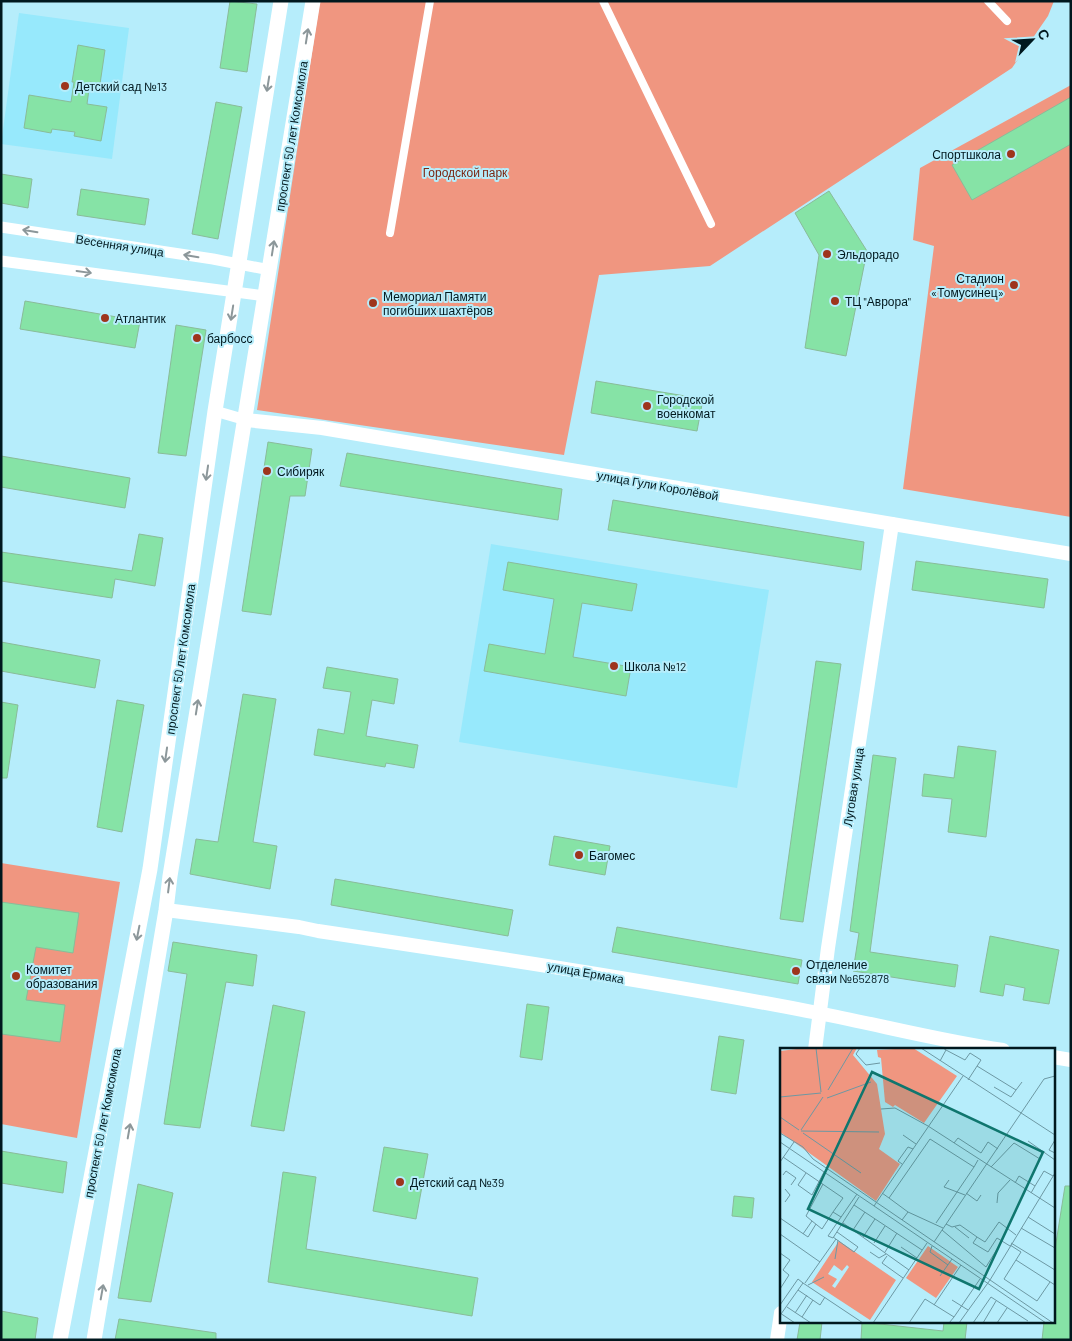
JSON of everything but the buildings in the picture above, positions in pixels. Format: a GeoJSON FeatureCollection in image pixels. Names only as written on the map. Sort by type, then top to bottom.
{"type":"FeatureCollection","features":[{"type":"Feature","properties":{"kind":"main road","name":"проспект 50 лет Комсомола"},"geometry":{"type":"LineString","coordinates":[[60,1340],[143,907],[215,412],[281,1]]}},
{"type":"Feature","properties":{"kind":"main road","name":"проспект 50 лет Комсомола"},"geometry":{"type":"LineString","coordinates":[[94,1340],[166,910],[181,807],[246,420],[313,1]]}},
{"type":"Feature","properties":{"kind":"main road"},"geometry":{"type":"LineString","coordinates":[[143,907],[166,910]]}},
{"type":"Feature","properties":{"kind":"street"},"geometry":{"type":"LineString","coordinates":[[390,233],[430,1]]}},
{"type":"Feature","properties":{"kind":"street"},"geometry":{"type":"LineString","coordinates":[[603,1],[711,224]]}},
{"type":"Feature","properties":{"kind":"street"},"geometry":{"type":"LineString","coordinates":[[988,1],[1007,21]]}},
{"type":"Feature","properties":{"kind":"street","name":"Весенняя улица"},"geometry":{"type":"LineString","coordinates":[[1,227],[239,264]]}},
{"type":"Feature","properties":{"kind":"street"},"geometry":{"type":"LineString","coordinates":[[1,261],[265,296]]}},
{"type":"Feature","properties":{"kind":"street"},"geometry":{"type":"LineString","coordinates":[[239,264],[270,270]]}},
{"type":"Feature","properties":{"kind":"street"},"geometry":{"type":"LineString","coordinates":[[215,412],[246,420]]}},
{"type":"Feature","properties":{"kind":"street","name":"улица Гули Королёвой"},"geometry":{"type":"LineString","coordinates":[[246,420],[322,428],[1071,554]]}},
{"type":"Feature","properties":{"kind":"street","name":"Луговая улица"},"geometry":{"type":"LineString","coordinates":[[815,1048],[892,524]]}},
{"type":"Feature","properties":{"kind":"street","name":"улица Ермака"},"geometry":{"type":"LineString","coordinates":[[166,910],[299,926],[318,931],[560,968],[819,1013],[958,1043],[990,1048]]}},
{"type":"Feature","properties":{"kind":"street"},"geometry":{"type":"LineString","coordinates":[[1054,1057],[1071,1060]]}},
{"type":"Feature","properties":{"kind":"street"},"geometry":{"type":"LineString","coordinates":[[777,1340],[780,1320]]}},
{"type":"Feature","properties":{"kind":"shaded area","name":"Детский сад №13"},"geometry":{"type":"Polygon","coordinates":[[[19,13],[129,28],[112,159],[1,144],[19,13]]]}},
{"type":"Feature","properties":{"kind":"shaded area","name":"Школа №12"},"geometry":{"type":"Polygon","coordinates":[[[491,544],[769,590],[737,788],[459,742],[491,544]]]}},
{"type":"Feature","properties":{"kind":"green space","name":"Городской парк"},"geometry":{"type":"Polygon","coordinates":[[[320,1],[1054,1],[1048,16],[1012,68],[710,266],[599,275],[564,455],[257,410],[320,1]]]}},
{"type":"Feature","properties":{"kind":"green space"},"geometry":{"type":"Polygon","coordinates":[[[1071,85],[1071,517],[903,489],[934,246],[913,240],[920,168],[1071,85]]]}},
{"type":"Feature","properties":{"kind":"green space"},"geometry":{"type":"Polygon","coordinates":[[[1,863],[120,882],[77,1138],[1,1124],[1,863]]]}},
{"type":"Feature","properties":{"kind":"place","name":"Детский сад №13"},"geometry":{"type":"Point","coordinates":[65,86]}},
{"type":"Feature","properties":{"kind":"place","name":"Спортшкола"},"geometry":{"type":"Point","coordinates":[1011,154]}},
{"type":"Feature","properties":{"kind":"place","name":"Эльдорадо"},"geometry":{"type":"Point","coordinates":[827,254]}},
{"type":"Feature","properties":{"kind":"place","name":"Стадион «Томусинец»"},"geometry":{"type":"Point","coordinates":[1014,285]}},
{"type":"Feature","properties":{"kind":"place","name":"ТЦ \"Аврора\""},"geometry":{"type":"Point","coordinates":[835,301]}},
{"type":"Feature","properties":{"kind":"place","name":"Мемориал Памяти погибших шахтёров"},"geometry":{"type":"Point","coordinates":[373,303]}},
{"type":"Feature","properties":{"kind":"place","name":"Атлантик"},"geometry":{"type":"Point","coordinates":[105,318]}},
{"type":"Feature","properties":{"kind":"place","name":"барбосс"},"geometry":{"type":"Point","coordinates":[197,338]}},
{"type":"Feature","properties":{"kind":"place","name":"Городской военкомат"},"geometry":{"type":"Point","coordinates":[647,406]}},
{"type":"Feature","properties":{"kind":"place","name":"Сибиряк"},"geometry":{"type":"Point","coordinates":[267,471]}},
{"type":"Feature","properties":{"kind":"place","name":"Школа №12"},"geometry":{"type":"Point","coordinates":[614,666]}},
{"type":"Feature","properties":{"kind":"place","name":"Багомес"},"geometry":{"type":"Point","coordinates":[579,855]}},
{"type":"Feature","properties":{"kind":"place","name":"Отделение связи №652878"},"geometry":{"type":"Point","coordinates":[796,971]}},
{"type":"Feature","properties":{"kind":"place","name":"Комитет образования"},"geometry":{"type":"Point","coordinates":[16,976]}},
{"type":"Feature","properties":{"kind":"place","name":"Детский сад №39"},"geometry":{"type":"Point","coordinates":[400,1182]}}]}
